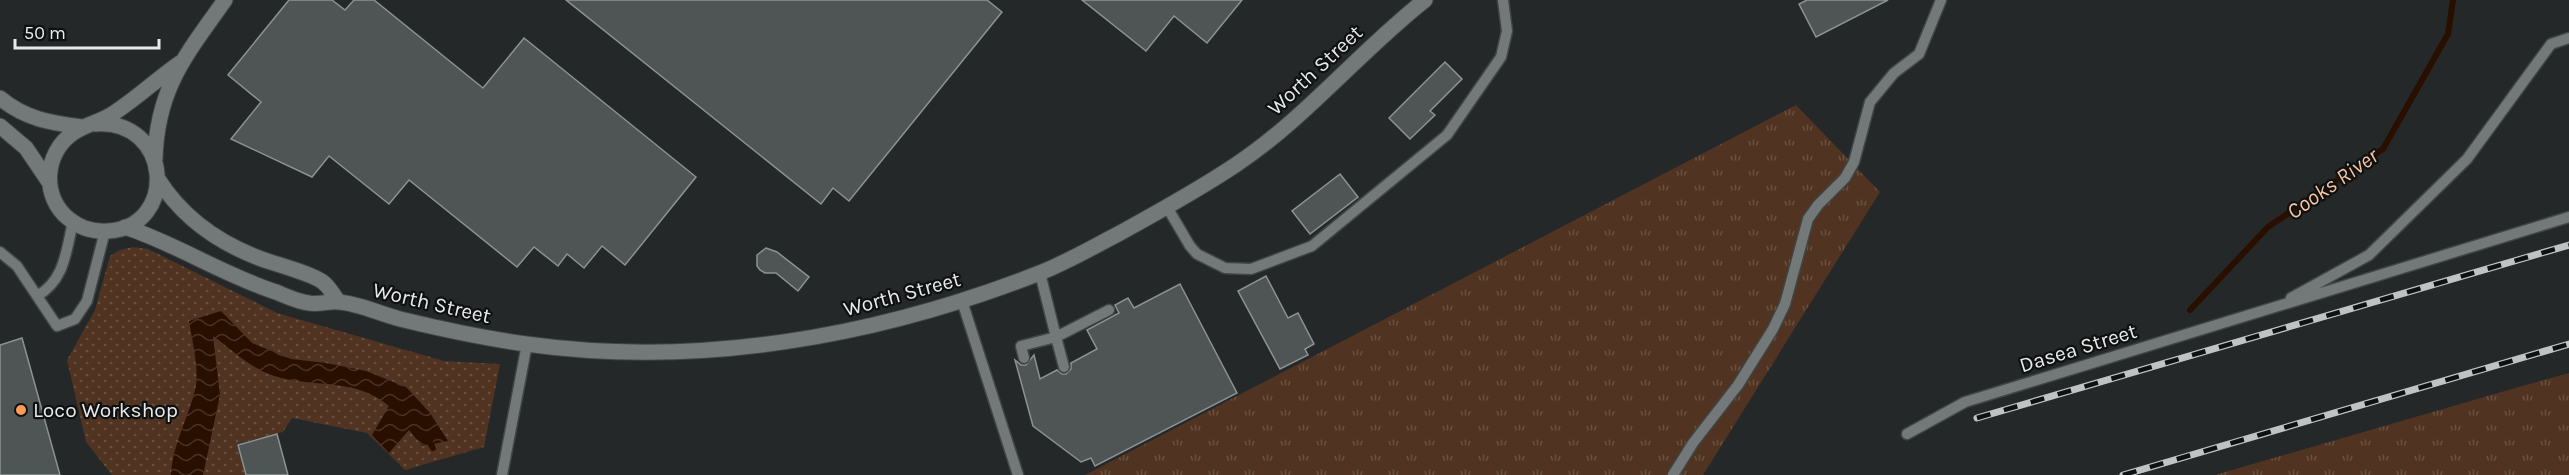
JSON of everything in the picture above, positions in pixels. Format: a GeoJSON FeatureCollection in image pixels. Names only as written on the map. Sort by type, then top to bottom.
{"type":"FeatureCollection","features":[{"type":"Feature","properties":{"kind":"street"},"geometry":{"type":"LineString","coordinates":[[0,126],[26,148],[49,182],[59,207],[73,222],[85,228],[105,231],[125,227],[146,211],[153,199],[158,179],[155,159],[156,133],[161,107],[180,63],[225,0]]}},
{"type":"Feature","properties":{"kind":"street","name":"Worth Street"},"geometry":{"type":"LineString","coordinates":[[1396,23],[1409,0]]}},
{"type":"Feature","properties":{"kind":"street","name":"Worth Street"},"geometry":{"type":"LineString","coordinates":[[125,227],[152,236],[202,262],[310,304],[339,302],[457,332],[527,344],[621,350],[725,349],[780,343],[860,329],[962,301],[1040,273],[1167,207],[1239,163],[1292,121],[1334,85],[1396,23],[1425,0]]}},
{"type":"Feature","properties":{"kind":"street"},"geometry":{"type":"LineString","coordinates":[[49,182],[52,162],[57,150],[66,139],[114,114],[180,63]]}},
{"type":"Feature","properties":{"kind":"street"},"geometry":{"type":"LineString","coordinates":[[0,98],[24,115],[39,120],[89,126],[109,123],[128,129],[145,142],[155,159]]}},
{"type":"Feature","properties":{"kind":"street"},"geometry":{"type":"LineString","coordinates":[[158,179],[170,198],[202,228],[256,257],[323,282],[339,302]]}},
{"type":"Feature","properties":{"kind":"lane"},"geometry":{"type":"LineString","coordinates":[[1167,207],[1197,254],[1225,268],[1251,269],[1312,246],[1446,135],[1501,57],[1507,31],[1503,0]]}},
{"type":"Feature","properties":{"kind":"lane"},"geometry":{"type":"LineString","coordinates":[[1673,475],[1693,443],[1738,385],[1773,329],[1785,304],[1808,219],[1818,205],[1845,178],[1854,162],[1870,102],[1894,73],[1919,54],[1941,0]]}},
{"type":"Feature","properties":{"kind":"lane"},"geometry":{"type":"LineString","coordinates":[[2267,312],[2369,255],[2467,159],[2551,44],[2569,38]]}},
{"type":"Feature","properties":{"kind":"lane"},"geometry":{"type":"LineString","coordinates":[[2267,312],[2372,276],[2569,218]]}},
{"type":"Feature","properties":{"kind":"lane"},"geometry":{"type":"LineString","coordinates":[[37,296],[50,288],[59,276],[73,222]]}},
{"type":"Feature","properties":{"kind":"lane"},"geometry":{"type":"LineString","coordinates":[[0,252],[17,266],[57,326],[75,319],[87,301],[105,231]]}},
{"type":"Feature","properties":{"kind":"lane"},"geometry":{"type":"LineString","coordinates":[[1040,273],[1064,367]]}},
{"type":"Feature","properties":{"kind":"lane"},"geometry":{"type":"LineString","coordinates":[[962,301],[1018,475]]}},
{"type":"Feature","properties":{"kind":"lane"},"geometry":{"type":"LineString","coordinates":[[1024,358],[1021,346],[1056,337],[1109,310]]}},
{"type":"Feature","properties":{"kind":"lane","name":"Dasea Street"},"geometry":{"type":"LineString","coordinates":[[1907,434],[1965,402],[2267,312]]}},
{"type":"Feature","properties":{"kind":"lane"},"geometry":{"type":"LineString","coordinates":[[502,475],[527,344]]}},
{"type":"Feature","properties":{"kind":"green space"},"geometry":{"type":"Polygon","coordinates":[[[1796,105],[1880,192],[1703,475],[1085,475],[1796,105]]]}},
{"type":"Feature","properties":{"kind":"green space"},"geometry":{"type":"Polygon","coordinates":[[[133,247],[148,249],[277,313],[444,361],[500,364],[484,447],[405,470],[367,433],[292,418],[283,432],[237,444],[245,475],[112,475],[86,442],[67,360],[95,310],[110,256],[120,250],[133,247]]]}},
{"type":"Feature","properties":{"kind":"green space"},"geometry":{"type":"Polygon","coordinates":[[[2569,373],[2569,475],[2215,475],[2529,384],[2569,373]]]}},
{"type":"Feature","properties":{"kind":"water"},"geometry":{"type":"Polygon","coordinates":[[[221,311],[252,343],[291,359],[366,371],[406,387],[430,413],[448,441],[422,446],[409,430],[389,453],[372,435],[389,406],[375,396],[345,386],[297,381],[266,373],[245,361],[213,336],[220,395],[203,475],[171,475],[172,463],[196,383],[195,356],[189,321],[221,311]]]}},
{"type":"Feature","properties":{"kind":"building"},"geometry":{"type":"Polygon","coordinates":[[[289,0],[332,0],[345,10],[354,0],[374,0],[483,88],[524,38],[696,177],[625,265],[602,246],[584,268],[567,254],[558,266],[534,247],[517,267],[409,180],[389,204],[329,156],[312,177],[231,139],[261,102],[228,75],[289,0]]]}},
{"type":"Feature","properties":{"kind":"building"},"geometry":{"type":"Polygon","coordinates":[[[566,0],[987,0],[1002,12],[849,201],[833,188],[821,204],[566,0]]]}},
{"type":"Feature","properties":{"kind":"building"},"geometry":{"type":"Polygon","coordinates":[[[1082,0],[1242,0],[1207,43],[1174,16],[1146,51],[1082,0]]]}},
{"type":"Feature","properties":{"kind":"building"},"geometry":{"type":"Polygon","coordinates":[[[1807,0],[1888,0],[1816,37],[1799,4],[1807,0]]]}},
{"type":"Feature","properties":{"kind":"building"},"geometry":{"type":"Polygon","coordinates":[[[1445,62],[1462,79],[1430,111],[1435,115],[1410,139],[1389,118],[1445,62]]]}},
{"type":"Feature","properties":{"kind":"building"},"geometry":{"type":"Polygon","coordinates":[[[1340,174],[1358,197],[1310,234],[1292,211],[1340,174]]]}},
{"type":"Feature","properties":{"kind":"building"},"geometry":{"type":"Polygon","coordinates":[[[766,248],[777,252],[809,277],[798,291],[776,273],[765,273],[757,266],[757,255],[766,248]]]}},
{"type":"Feature","properties":{"kind":"building"},"geometry":{"type":"Polygon","coordinates":[[[1266,276],[1288,318],[1298,313],[1314,344],[1305,349],[1308,355],[1280,369],[1238,291],[1266,276]]]}},
{"type":"Feature","properties":{"kind":"building"},"geometry":{"type":"Polygon","coordinates":[[[1180,284],[1237,393],[1095,466],[1091,458],[1081,462],[1033,426],[1015,360],[1021,365],[1026,365],[1034,355],[1040,379],[1057,370],[1066,374],[1071,369],[1071,363],[1097,349],[1087,330],[1119,313],[1115,305],[1128,298],[1134,308],[1180,284]]]}},
{"type":"Feature","properties":{"kind":"building","name":"Loco Workshop"},"geometry":{"type":"Polygon","coordinates":[[[22,338],[60,475],[0,475],[0,345],[22,338]]]}},
{"type":"Feature","properties":{"kind":"building"},"geometry":{"type":"Polygon","coordinates":[[[277,434],[288,475],[246,475],[238,445],[277,434]]]}},
{"type":"Feature","properties":{"kind":"waterway","name":"Cooks River"},"geometry":{"type":"LineString","coordinates":[[2190,310],[2268,227],[2383,149],[2448,34],[2453,0]]}},
{"type":"Feature","properties":{"kind":"waterway"},"geometry":{"type":"LineString","coordinates":[[427,438],[433,448]]}},
{"type":"Feature","properties":{"kind":"railway"},"geometry":{"type":"LineString","coordinates":[[1977,418],[2569,245]]}},
{"type":"Feature","properties":{"kind":"railway"},"geometry":{"type":"LineString","coordinates":[[2123,475],[2569,344]]}},
{"type":"Feature","properties":{"kind":"place","name":"Loco Workshop"},"geometry":{"type":"Point","coordinates":[21,410]}}]}
